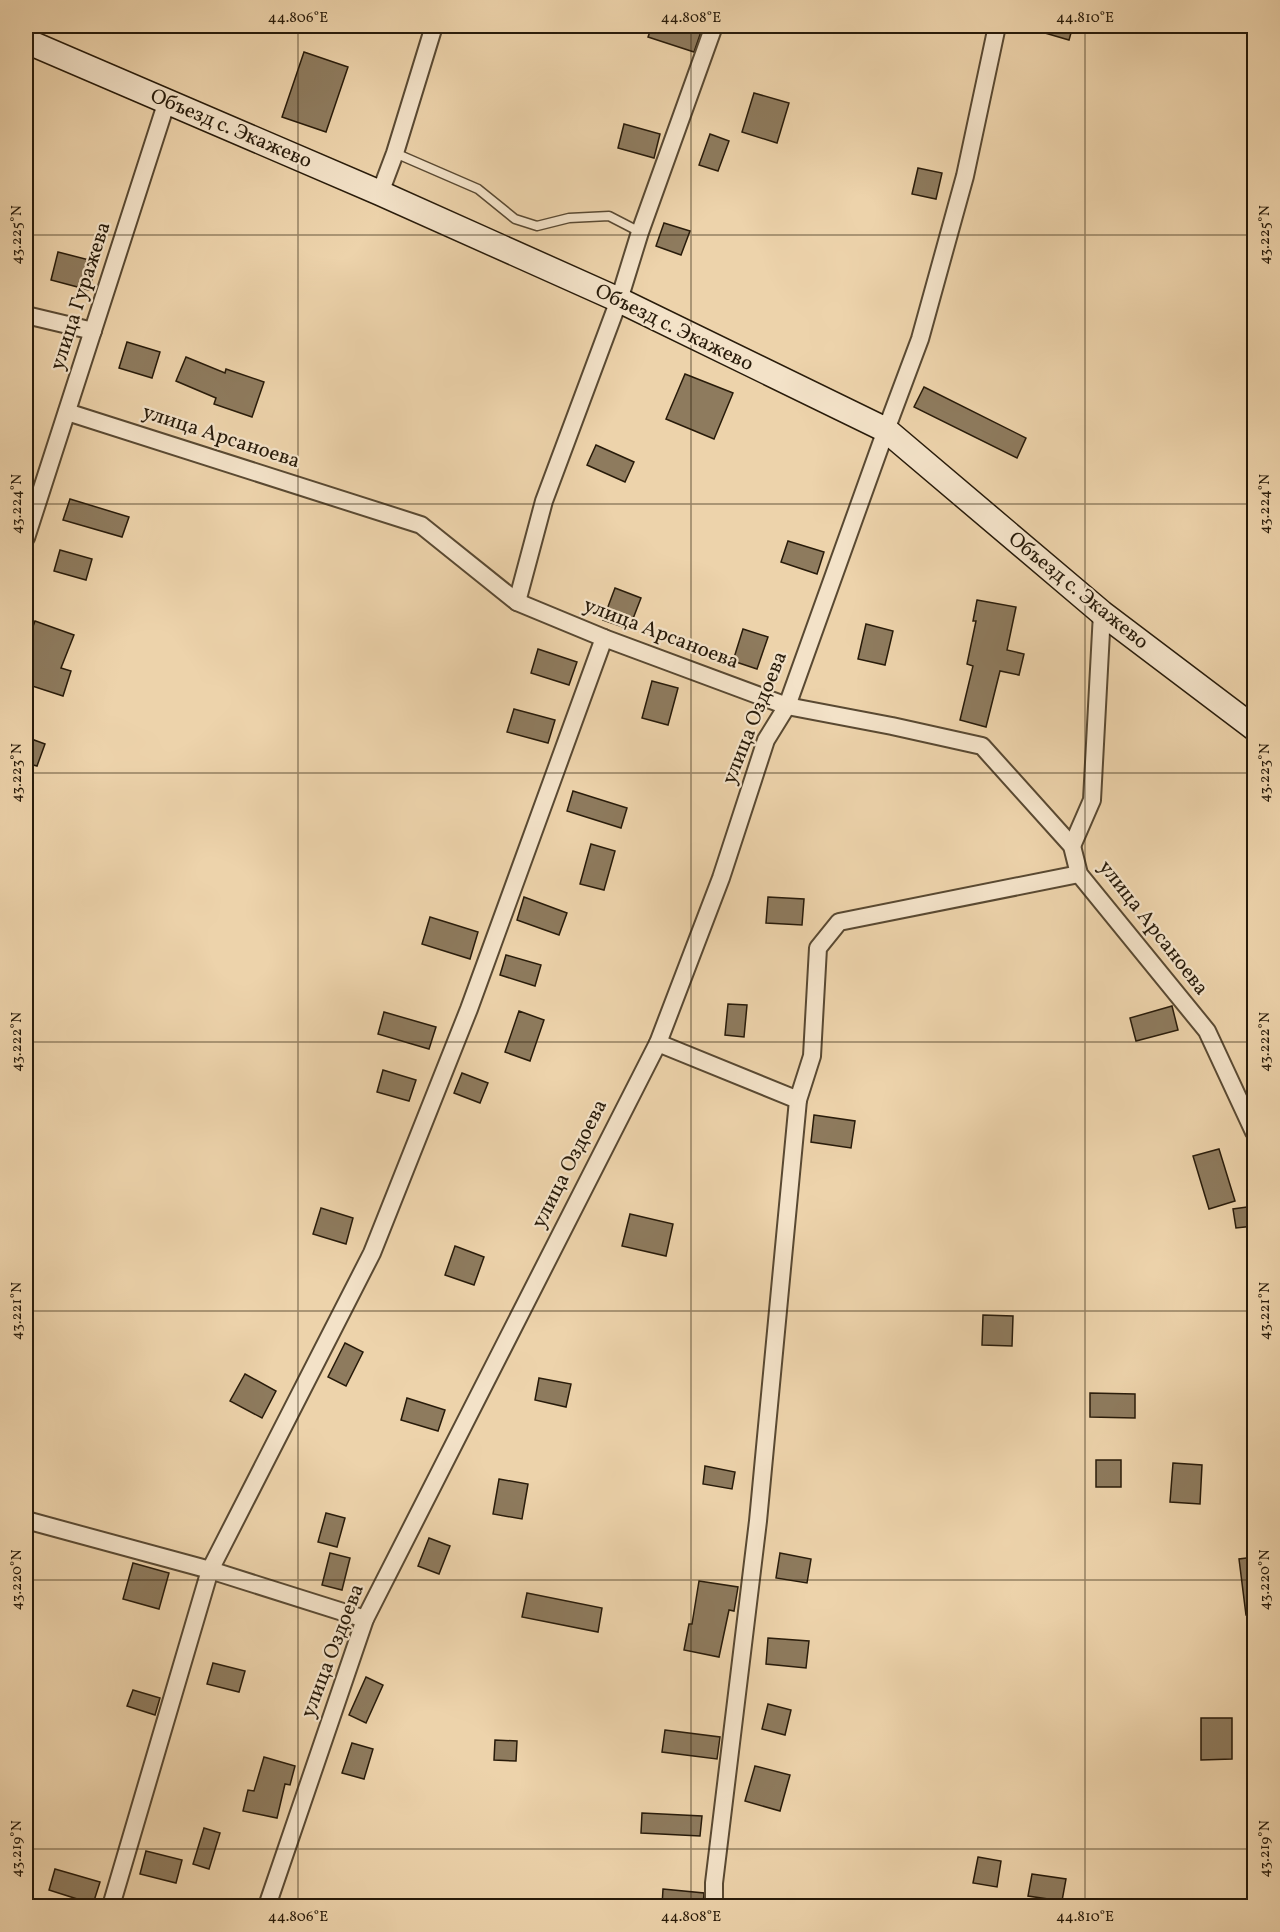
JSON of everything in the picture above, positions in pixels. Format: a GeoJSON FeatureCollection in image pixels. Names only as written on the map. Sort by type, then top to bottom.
{"type":"FeatureCollection","features":[{"type":"Feature","properties":{"kind":"main road","name":"Объезд с. Экажево"},"geometry":{"type":"LineString","coordinates":[[26,41],[380,193],[619,300],[886,430],[1102,613],[1254,728]]}},
{"type":"Feature","properties":{"kind":"street"},"geometry":{"type":"LineString","coordinates":[[380,193],[395,153],[434,26]]}},
{"type":"Feature","properties":{"kind":"street"},"geometry":{"type":"LineString","coordinates":[[517,602],[544,501],[619,300],[640,232],[714,26]]}},
{"type":"Feature","properties":{"kind":"street","name":"улица Оздоева"},"geometry":{"type":"LineString","coordinates":[[267,1906],[365,1619],[658,1043],[721,878],[766,740],[787,706],[920,339],[965,176],[997,26]]}},
{"type":"Feature","properties":{"kind":"street","name":"улица Гуражева"},"geometry":{"type":"LineString","coordinates":[[26,538],[167,100]]}},
{"type":"Feature","properties":{"kind":"street"},"geometry":{"type":"LineString","coordinates":[[26,315],[93,331]]}},
{"type":"Feature","properties":{"kind":"street","name":"улица Арсаноева"},"geometry":{"type":"LineString","coordinates":[[67,412],[421,525],[517,602],[604,638],[787,706],[982,746],[1072,846],[1079,874],[1207,1031],[1254,1132]]}},
{"type":"Feature","properties":{"kind":"street"},"geometry":{"type":"LineString","coordinates":[[1072,846],[1092,800],[1102,613]]}},
{"type":"Feature","properties":{"kind":"street"},"geometry":{"type":"LineString","coordinates":[[111,1906],[210,1570],[372,1253],[469,1009],[604,638]]}},
{"type":"Feature","properties":{"kind":"street"},"geometry":{"type":"LineString","coordinates":[[714,1906],[714,1883],[758,1521],[798,1100],[812,1056],[818,948],[839,922],[1079,874]]}},
{"type":"Feature","properties":{"kind":"street"},"geometry":{"type":"LineString","coordinates":[[658,1043],[798,1100]]}},
{"type":"Feature","properties":{"kind":"street"},"geometry":{"type":"LineString","coordinates":[[26,1520],[210,1570],[365,1619]]}},
{"type":"Feature","properties":{"kind":"lane"},"geometry":{"type":"LineString","coordinates":[[395,153],[478,189],[515,219],[526,223],[537,226],[569,218],[609,216],[640,232]]}},
{"type":"Feature","properties":{"kind":"building"},"geometry":{"type":"Polygon","coordinates":[[[652,26],[703,26],[694,52],[648,37],[652,26]]]}},
{"type":"Feature","properties":{"kind":"building"},"geometry":{"type":"Polygon","coordinates":[[[1031,26],[1073,26],[1069,40],[1031,29],[1031,26]]]}},
{"type":"Feature","properties":{"kind":"building"},"geometry":{"type":"Polygon","coordinates":[[[304,52],[348,67],[326,132],[282,117],[304,52]]]}},
{"type":"Feature","properties":{"kind":"building"},"geometry":{"type":"Polygon","coordinates":[[[754,93],[789,103],[777,143],[742,132],[754,93]]]}},
{"type":"Feature","properties":{"kind":"building"},"geometry":{"type":"Polygon","coordinates":[[[624,124],[660,134],[654,158],[618,148],[624,124]]]}},
{"type":"Feature","properties":{"kind":"building"},"geometry":{"type":"Polygon","coordinates":[[[710,134],[729,141],[718,171],[699,165],[710,134]]]}},
{"type":"Feature","properties":{"kind":"building"},"geometry":{"type":"Polygon","coordinates":[[[918,168],[942,173],[936,199],[912,194],[918,168]]]}},
{"type":"Feature","properties":{"kind":"building"},"geometry":{"type":"Polygon","coordinates":[[[664,223],[690,231],[681,255],[656,246],[664,223]]]}},
{"type":"Feature","properties":{"kind":"building"},"geometry":{"type":"Polygon","coordinates":[[[58,252],[97,262],[89,290],[51,280],[58,252]]]}},
{"type":"Feature","properties":{"kind":"building"},"geometry":{"type":"Polygon","coordinates":[[[127,342],[160,352],[152,378],[119,368],[127,342]]]}},
{"type":"Feature","properties":{"kind":"building"},"geometry":{"type":"Polygon","coordinates":[[[186,357],[225,373],[226,369],[264,382],[252,417],[214,404],[216,398],[176,381],[186,357]]]}},
{"type":"Feature","properties":{"kind":"building"},"geometry":{"type":"Polygon","coordinates":[[[685,374],[733,393],[714,439],[666,419],[685,374]]]}},
{"type":"Feature","properties":{"kind":"building"},"geometry":{"type":"Polygon","coordinates":[[[924,387],[1026,438],[1017,458],[914,407],[924,387]]]}},
{"type":"Feature","properties":{"kind":"building"},"geometry":{"type":"Polygon","coordinates":[[[596,445],[634,462],[625,482],[587,465],[596,445]]]}},
{"type":"Feature","properties":{"kind":"building"},"geometry":{"type":"Polygon","coordinates":[[[70,499],[129,517],[122,537],[63,520],[70,499]]]}},
{"type":"Feature","properties":{"kind":"building"},"geometry":{"type":"Polygon","coordinates":[[[788,541],[824,552],[817,574],[781,562],[788,541]]]}},
{"type":"Feature","properties":{"kind":"building"},"geometry":{"type":"Polygon","coordinates":[[[60,550],[92,559],[86,580],[54,571],[60,550]]]}},
{"type":"Feature","properties":{"kind":"building"},"geometry":{"type":"Polygon","coordinates":[[[615,588],[641,598],[629,629],[603,620],[615,588]]]}},
{"type":"Feature","properties":{"kind":"building"},"geometry":{"type":"Polygon","coordinates":[[[977,600],[1016,607],[1007,650],[1024,654],[1019,675],[1000,671],[986,727],[960,720],[973,666],[967,664],[976,621],[973,621],[977,600]]]}},
{"type":"Feature","properties":{"kind":"building"},"geometry":{"type":"Polygon","coordinates":[[[35,621],[74,635],[61,668],[71,671],[63,696],[26,684],[26,664],[31,645],[27,643],[35,621]]]}},
{"type":"Feature","properties":{"kind":"building"},"geometry":{"type":"Polygon","coordinates":[[[866,624],[893,631],[885,665],[858,659],[866,624]]]}},
{"type":"Feature","properties":{"kind":"building"},"geometry":{"type":"Polygon","coordinates":[[[743,629],[768,637],[757,669],[733,661],[743,629]]]}},
{"type":"Feature","properties":{"kind":"building"},"geometry":{"type":"Polygon","coordinates":[[[538,649],[577,662],[569,685],[531,673],[538,649]]]}},
{"type":"Feature","properties":{"kind":"building"},"geometry":{"type":"Polygon","coordinates":[[[652,681],[678,688],[668,725],[642,718],[652,681]]]}},
{"type":"Feature","properties":{"kind":"building"},"geometry":{"type":"Polygon","coordinates":[[[514,709],[555,720],[548,743],[507,732],[514,709]]]}},
{"type":"Feature","properties":{"kind":"building"},"geometry":{"type":"Polygon","coordinates":[[[26,737],[45,744],[37,766],[26,763],[26,737]]]}},
{"type":"Feature","properties":{"kind":"building"},"geometry":{"type":"Polygon","coordinates":[[[573,791],[627,808],[621,828],[567,811],[573,791]]]}},
{"type":"Feature","properties":{"kind":"building"},"geometry":{"type":"Polygon","coordinates":[[[591,844],[615,851],[604,890],[580,884],[591,844]]]}},
{"type":"Feature","properties":{"kind":"building"},"geometry":{"type":"Polygon","coordinates":[[[524,897],[567,913],[559,935],[517,920],[524,897]]]}},
{"type":"Feature","properties":{"kind":"building"},"geometry":{"type":"Polygon","coordinates":[[[768,897],[804,899],[802,925],[766,923],[768,897]]]}},
{"type":"Feature","properties":{"kind":"building"},"geometry":{"type":"Polygon","coordinates":[[[430,917],[478,932],[470,959],[422,944],[430,917]]]}},
{"type":"Feature","properties":{"kind":"building"},"geometry":{"type":"Polygon","coordinates":[[[506,955],[541,965],[535,986],[500,975],[506,955]]]}},
{"type":"Feature","properties":{"kind":"building"},"geometry":{"type":"Polygon","coordinates":[[[728,1004],[747,1005],[744,1037],[725,1035],[728,1004]]]}},
{"type":"Feature","properties":{"kind":"building"},"geometry":{"type":"Polygon","coordinates":[[[1172,1006],[1178,1030],[1136,1041],[1130,1018],[1172,1006]]]}},
{"type":"Feature","properties":{"kind":"building"},"geometry":{"type":"Polygon","coordinates":[[[519,1011],[544,1020],[530,1061],[505,1052],[519,1011]]]}},
{"type":"Feature","properties":{"kind":"building"},"geometry":{"type":"Polygon","coordinates":[[[384,1012],[436,1027],[429,1049],[378,1034],[384,1012]]]}},
{"type":"Feature","properties":{"kind":"building"},"geometry":{"type":"Polygon","coordinates":[[[383,1070],[416,1080],[409,1101],[377,1092],[383,1070]]]}},
{"type":"Feature","properties":{"kind":"building"},"geometry":{"type":"Polygon","coordinates":[[[462,1073],[488,1083],[480,1103],[454,1093],[462,1073]]]}},
{"type":"Feature","properties":{"kind":"building"},"geometry":{"type":"Polygon","coordinates":[[[814,1115],[855,1121],[851,1148],[811,1142],[814,1115]]]}},
{"type":"Feature","properties":{"kind":"building"},"geometry":{"type":"Polygon","coordinates":[[[1219,1149],[1235,1201],[1209,1209],[1193,1156],[1219,1149]]]}},
{"type":"Feature","properties":{"kind":"building"},"geometry":{"type":"Polygon","coordinates":[[[1254,1206],[1254,1226],[1236,1228],[1233,1209],[1254,1206]]]}},
{"type":"Feature","properties":{"kind":"building"},"geometry":{"type":"Polygon","coordinates":[[[321,1208],[353,1218],[346,1244],[313,1234],[321,1208]]]}},
{"type":"Feature","properties":{"kind":"building"},"geometry":{"type":"Polygon","coordinates":[[[630,1214],[673,1224],[666,1256],[622,1246],[630,1214]]]}},
{"type":"Feature","properties":{"kind":"building"},"geometry":{"type":"Polygon","coordinates":[[[455,1246],[484,1257],[474,1285],[445,1275],[455,1246]]]}},
{"type":"Feature","properties":{"kind":"building"},"geometry":{"type":"Polygon","coordinates":[[[983,1315],[1013,1316],[1012,1346],[982,1345],[983,1315]]]}},
{"type":"Feature","properties":{"kind":"building"},"geometry":{"type":"Polygon","coordinates":[[[345,1343],[363,1352],[346,1386],[328,1377],[345,1343]]]}},
{"type":"Feature","properties":{"kind":"building"},"geometry":{"type":"Polygon","coordinates":[[[245,1374],[276,1391],[262,1418],[230,1401],[245,1374]]]}},
{"type":"Feature","properties":{"kind":"building"},"geometry":{"type":"Polygon","coordinates":[[[539,1378],[571,1384],[566,1407],[535,1400],[539,1378]]]}},
{"type":"Feature","properties":{"kind":"building"},"geometry":{"type":"Polygon","coordinates":[[[1090,1393],[1135,1394],[1135,1418],[1090,1417],[1090,1393]]]}},
{"type":"Feature","properties":{"kind":"building"},"geometry":{"type":"Polygon","coordinates":[[[407,1398],[445,1410],[438,1431],[401,1420],[407,1398]]]}},
{"type":"Feature","properties":{"kind":"building"},"geometry":{"type":"Polygon","coordinates":[[[1096,1460],[1121,1460],[1121,1487],[1096,1487],[1096,1460]]]}},
{"type":"Feature","properties":{"kind":"building"},"geometry":{"type":"Polygon","coordinates":[[[1173,1463],[1202,1465],[1200,1504],[1170,1502],[1173,1463]]]}},
{"type":"Feature","properties":{"kind":"building"},"geometry":{"type":"Polygon","coordinates":[[[705,1466],[735,1472],[732,1489],[703,1484],[705,1466]]]}},
{"type":"Feature","properties":{"kind":"building"},"geometry":{"type":"Polygon","coordinates":[[[499,1479],[528,1484],[522,1519],[493,1514],[499,1479]]]}},
{"type":"Feature","properties":{"kind":"building"},"geometry":{"type":"Polygon","coordinates":[[[326,1513],[345,1518],[337,1547],[318,1542],[326,1513]]]}},
{"type":"Feature","properties":{"kind":"building"},"geometry":{"type":"Polygon","coordinates":[[[429,1538],[450,1546],[439,1574],[418,1566],[429,1538]]]}},
{"type":"Feature","properties":{"kind":"building"},"geometry":{"type":"Polygon","coordinates":[[[330,1553],[350,1558],[342,1590],[322,1585],[330,1553]]]}},
{"type":"Feature","properties":{"kind":"building"},"geometry":{"type":"Polygon","coordinates":[[[780,1553],[811,1559],[807,1583],[776,1578],[780,1553]]]}},
{"type":"Feature","properties":{"kind":"building"},"geometry":{"type":"Polygon","coordinates":[[[1254,1557],[1254,1615],[1246,1615],[1239,1559],[1254,1557]]]}},
{"type":"Feature","properties":{"kind":"building"},"geometry":{"type":"Polygon","coordinates":[[[133,1563],[169,1573],[159,1609],[123,1599],[133,1563]]]}},
{"type":"Feature","properties":{"kind":"building"},"geometry":{"type":"Polygon","coordinates":[[[699,1581],[738,1587],[734,1611],[729,1610],[719,1657],[684,1650],[689,1624],[692,1624],[699,1581]]]}},
{"type":"Feature","properties":{"kind":"building"},"geometry":{"type":"Polygon","coordinates":[[[527,1593],[602,1608],[598,1632],[522,1617],[527,1593]]]}},
{"type":"Feature","properties":{"kind":"building"},"geometry":{"type":"Polygon","coordinates":[[[768,1638],[809,1641],[806,1668],[766,1664],[768,1638]]]}},
{"type":"Feature","properties":{"kind":"building"},"geometry":{"type":"Polygon","coordinates":[[[213,1663],[245,1671],[239,1692],[207,1684],[213,1663]]]}},
{"type":"Feature","properties":{"kind":"building"},"geometry":{"type":"Polygon","coordinates":[[[366,1677],[383,1685],[366,1723],[349,1715],[366,1677]]]}},
{"type":"Feature","properties":{"kind":"building"},"geometry":{"type":"Polygon","coordinates":[[[133,1690],[160,1698],[155,1715],[127,1706],[133,1690]]]}},
{"type":"Feature","properties":{"kind":"building"},"geometry":{"type":"Polygon","coordinates":[[[768,1704],[791,1710],[785,1735],[762,1729],[768,1704]]]}},
{"type":"Feature","properties":{"kind":"building"},"geometry":{"type":"Polygon","coordinates":[[[1201,1718],[1232,1718],[1232,1759],[1201,1760],[1201,1718]]]}},
{"type":"Feature","properties":{"kind":"building"},"geometry":{"type":"Polygon","coordinates":[[[665,1730],[720,1737],[717,1759],[662,1752],[665,1730]]]}},
{"type":"Feature","properties":{"kind":"building"},"geometry":{"type":"Polygon","coordinates":[[[495,1740],[517,1741],[516,1761],[494,1760],[495,1740]]]}},
{"type":"Feature","properties":{"kind":"building"},"geometry":{"type":"Polygon","coordinates":[[[352,1743],[373,1749],[364,1779],[342,1773],[352,1743]]]}},
{"type":"Feature","properties":{"kind":"building"},"geometry":{"type":"Polygon","coordinates":[[[264,1757],[295,1766],[290,1785],[285,1784],[277,1818],[243,1811],[248,1790],[254,1791],[264,1757]]]}},
{"type":"Feature","properties":{"kind":"building"},"geometry":{"type":"Polygon","coordinates":[[[755,1766],[790,1775],[780,1811],[745,1801],[755,1766]]]}},
{"type":"Feature","properties":{"kind":"building"},"geometry":{"type":"Polygon","coordinates":[[[642,1813],[702,1816],[700,1836],[641,1833],[642,1813]]]}},
{"type":"Feature","properties":{"kind":"building"},"geometry":{"type":"Polygon","coordinates":[[[204,1828],[220,1833],[209,1869],[193,1864],[204,1828]]]}},
{"type":"Feature","properties":{"kind":"building"},"geometry":{"type":"Polygon","coordinates":[[[146,1851],[182,1860],[176,1883],[140,1874],[146,1851]]]}},
{"type":"Feature","properties":{"kind":"building"},"geometry":{"type":"Polygon","coordinates":[[[978,1857],[1001,1861],[997,1887],[973,1883],[978,1857]]]}},
{"type":"Feature","properties":{"kind":"building"},"geometry":{"type":"Polygon","coordinates":[[[55,1869],[100,1882],[93,1904],[49,1890],[55,1869]]]}},
{"type":"Feature","properties":{"kind":"building"},"geometry":{"type":"Polygon","coordinates":[[[1032,1874],[1066,1879],[1062,1901],[1028,1896],[1032,1874]]]}},
{"type":"Feature","properties":{"kind":"building"},"geometry":{"type":"Polygon","coordinates":[[[663,1889],[704,1893],[703,1906],[662,1906],[663,1889]]]}}]}
